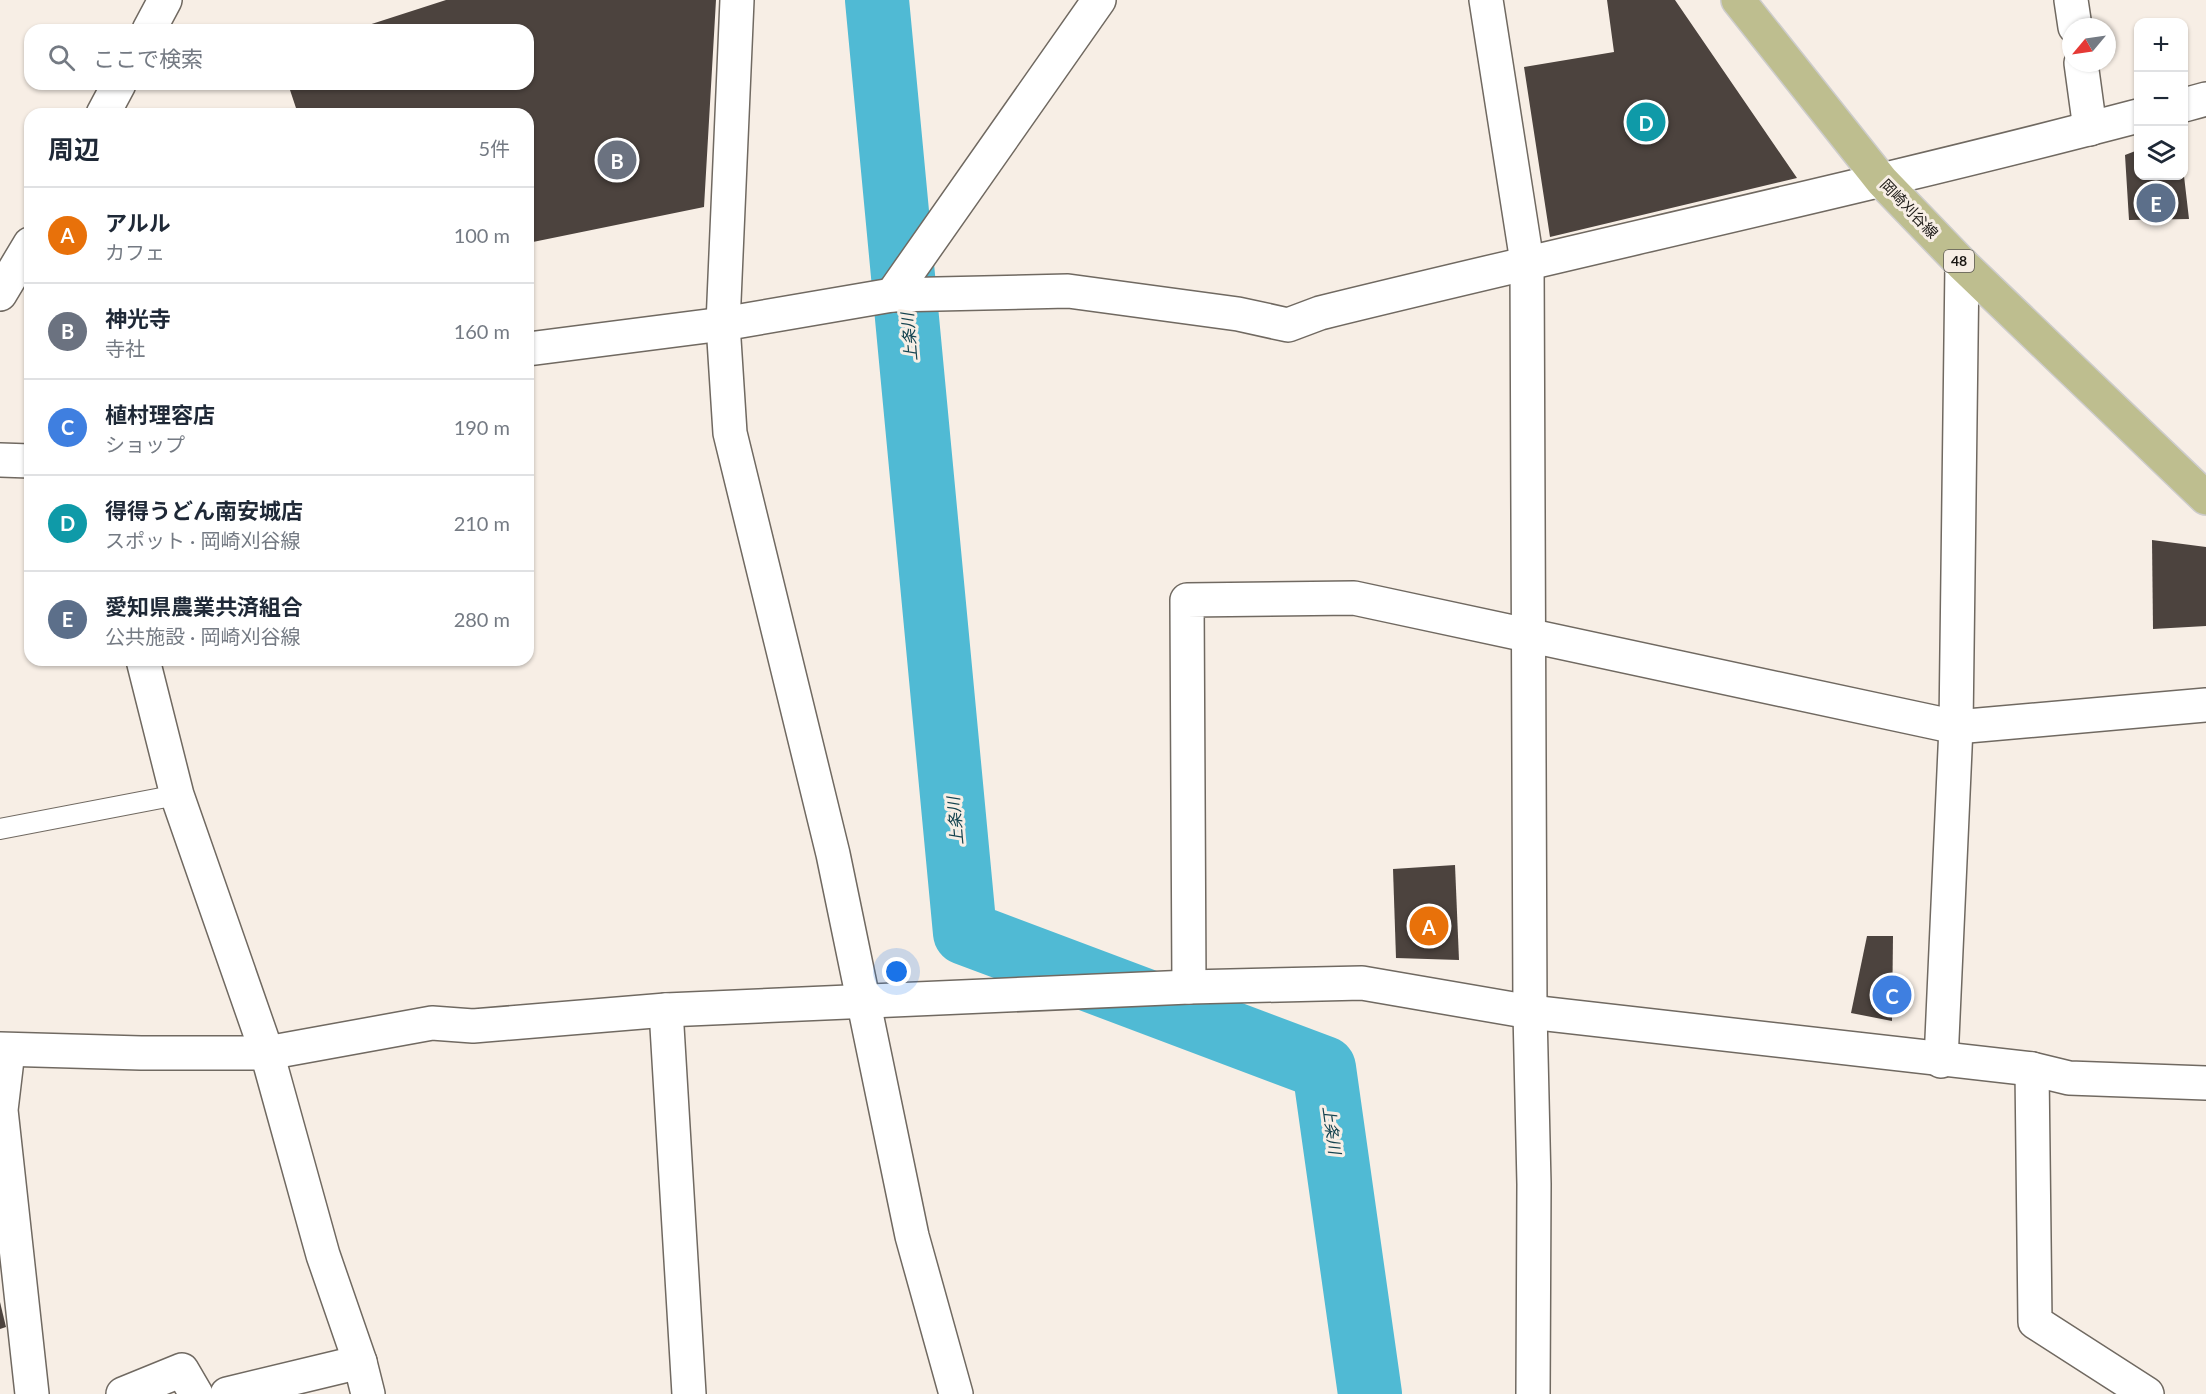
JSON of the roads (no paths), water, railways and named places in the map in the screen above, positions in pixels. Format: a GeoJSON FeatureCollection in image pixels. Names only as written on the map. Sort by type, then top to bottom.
{"type":"FeatureCollection","features":[{"type":"Feature","properties":{"kind":"main road","name":"岡崎刈谷線"},"geometry":{"type":"LineString","coordinates":[[1738,0],[1882,181],[1962,264],[2206,498]]}},
{"type":"Feature","properties":{"kind":"street"},"geometry":{"type":"LineString","coordinates":[[152,24],[165,0]]}},
{"type":"Feature","properties":{"kind":"street"},"geometry":{"type":"LineString","coordinates":[[737,0],[723,324],[730,433],[833,854],[912,1236],[956,1394]]}},
{"type":"Feature","properties":{"kind":"street"},"geometry":{"type":"LineString","coordinates":[[892,295],[1099,0]]}},
{"type":"Feature","properties":{"kind":"street"},"geometry":{"type":"LineString","coordinates":[[1486,0],[1527,262],[1530,1012],[1534,1184],[1533,1394]]}},
{"type":"Feature","properties":{"kind":"street"},"geometry":{"type":"LineString","coordinates":[[2072,0],[2075,18]]}},
{"type":"Feature","properties":{"kind":"street"},"geometry":{"type":"LineString","coordinates":[[2082,72],[2091,129]]}},
{"type":"Feature","properties":{"kind":"street"},"geometry":{"type":"LineString","coordinates":[[106,108],[117,90]]}},
{"type":"Feature","properties":{"kind":"street"},"geometry":{"type":"LineString","coordinates":[[2188,104],[2206,99]]}},
{"type":"Feature","properties":{"kind":"street"},"geometry":{"type":"LineString","coordinates":[[534,348],[723,324],[892,295],[1068,291],[1238,314],[1288,325],[1320,313],[1527,262],[1882,181],[2134,117]]}},
{"type":"Feature","properties":{"kind":"street"},"geometry":{"type":"LineString","coordinates":[[0,294],[24,254]]}},
{"type":"Feature","properties":{"kind":"street"},"geometry":{"type":"LineString","coordinates":[[1941,1060],[1956,727],[1962,264]]}},
{"type":"Feature","properties":{"kind":"street"},"geometry":{"type":"LineString","coordinates":[[0,460],[24,461]]}},
{"type":"Feature","properties":{"kind":"street"},"geometry":{"type":"LineString","coordinates":[[1189,987],[1187,600],[1354,598],[1956,727],[2206,705]]}},
{"type":"Feature","properties":{"kind":"street"},"geometry":{"type":"LineString","coordinates":[[145,666],[177,795],[267,1053],[323,1255],[360,1362],[368,1394]]}},
{"type":"Feature","properties":{"kind":"street"},"geometry":{"type":"LineString","coordinates":[[32,1394],[1,1110],[4,1050],[267,1053],[432,1023],[473,1026],[666,1010],[1189,987],[1362,983],[1530,1012],[2032,1069],[2069,1078],[2206,1083]]}},
{"type":"Feature","properties":{"kind":"street"},"geometry":{"type":"LineString","coordinates":[[666,1010],[689,1394]]}},
{"type":"Feature","properties":{"kind":"street"},"geometry":{"type":"LineString","coordinates":[[2032,1069],[2035,1322],[2147,1394]]}},
{"type":"Feature","properties":{"kind":"street"},"geometry":{"type":"LineString","coordinates":[[227,1394],[360,1362]]}},
{"type":"Feature","properties":{"kind":"street"},"geometry":{"type":"LineString","coordinates":[[123,1394],[182,1370],[196,1394]]}},
{"type":"Feature","properties":{"kind":"lane"},"geometry":{"type":"LineString","coordinates":[[0,829],[177,795]]}},
{"type":"Feature","properties":{"kind":"waterway","name":"上条川"},"geometry":{"type":"LineString","coordinates":[[877,0],[965,933],[1324,1068],[1370,1394]]}},
{"type":"Feature","properties":{"kind":"place","name":"得得うどん南安城店"},"geometry":{"type":"Point","coordinates":[1646,122]}},
{"type":"Feature","properties":{"kind":"place","name":"神光寺"},"geometry":{"type":"Point","coordinates":[617,160]}},
{"type":"Feature","properties":{"kind":"place","name":"愛知県農業共済組合"},"geometry":{"type":"Point","coordinates":[2156,203]}},
{"type":"Feature","properties":{"kind":"place","name":"アルル"},"geometry":{"type":"Point","coordinates":[1429,926]}},
{"type":"Feature","properties":{"kind":"place","name":"植村理容店"},"geometry":{"type":"Point","coordinates":[1892,995]}}]}
